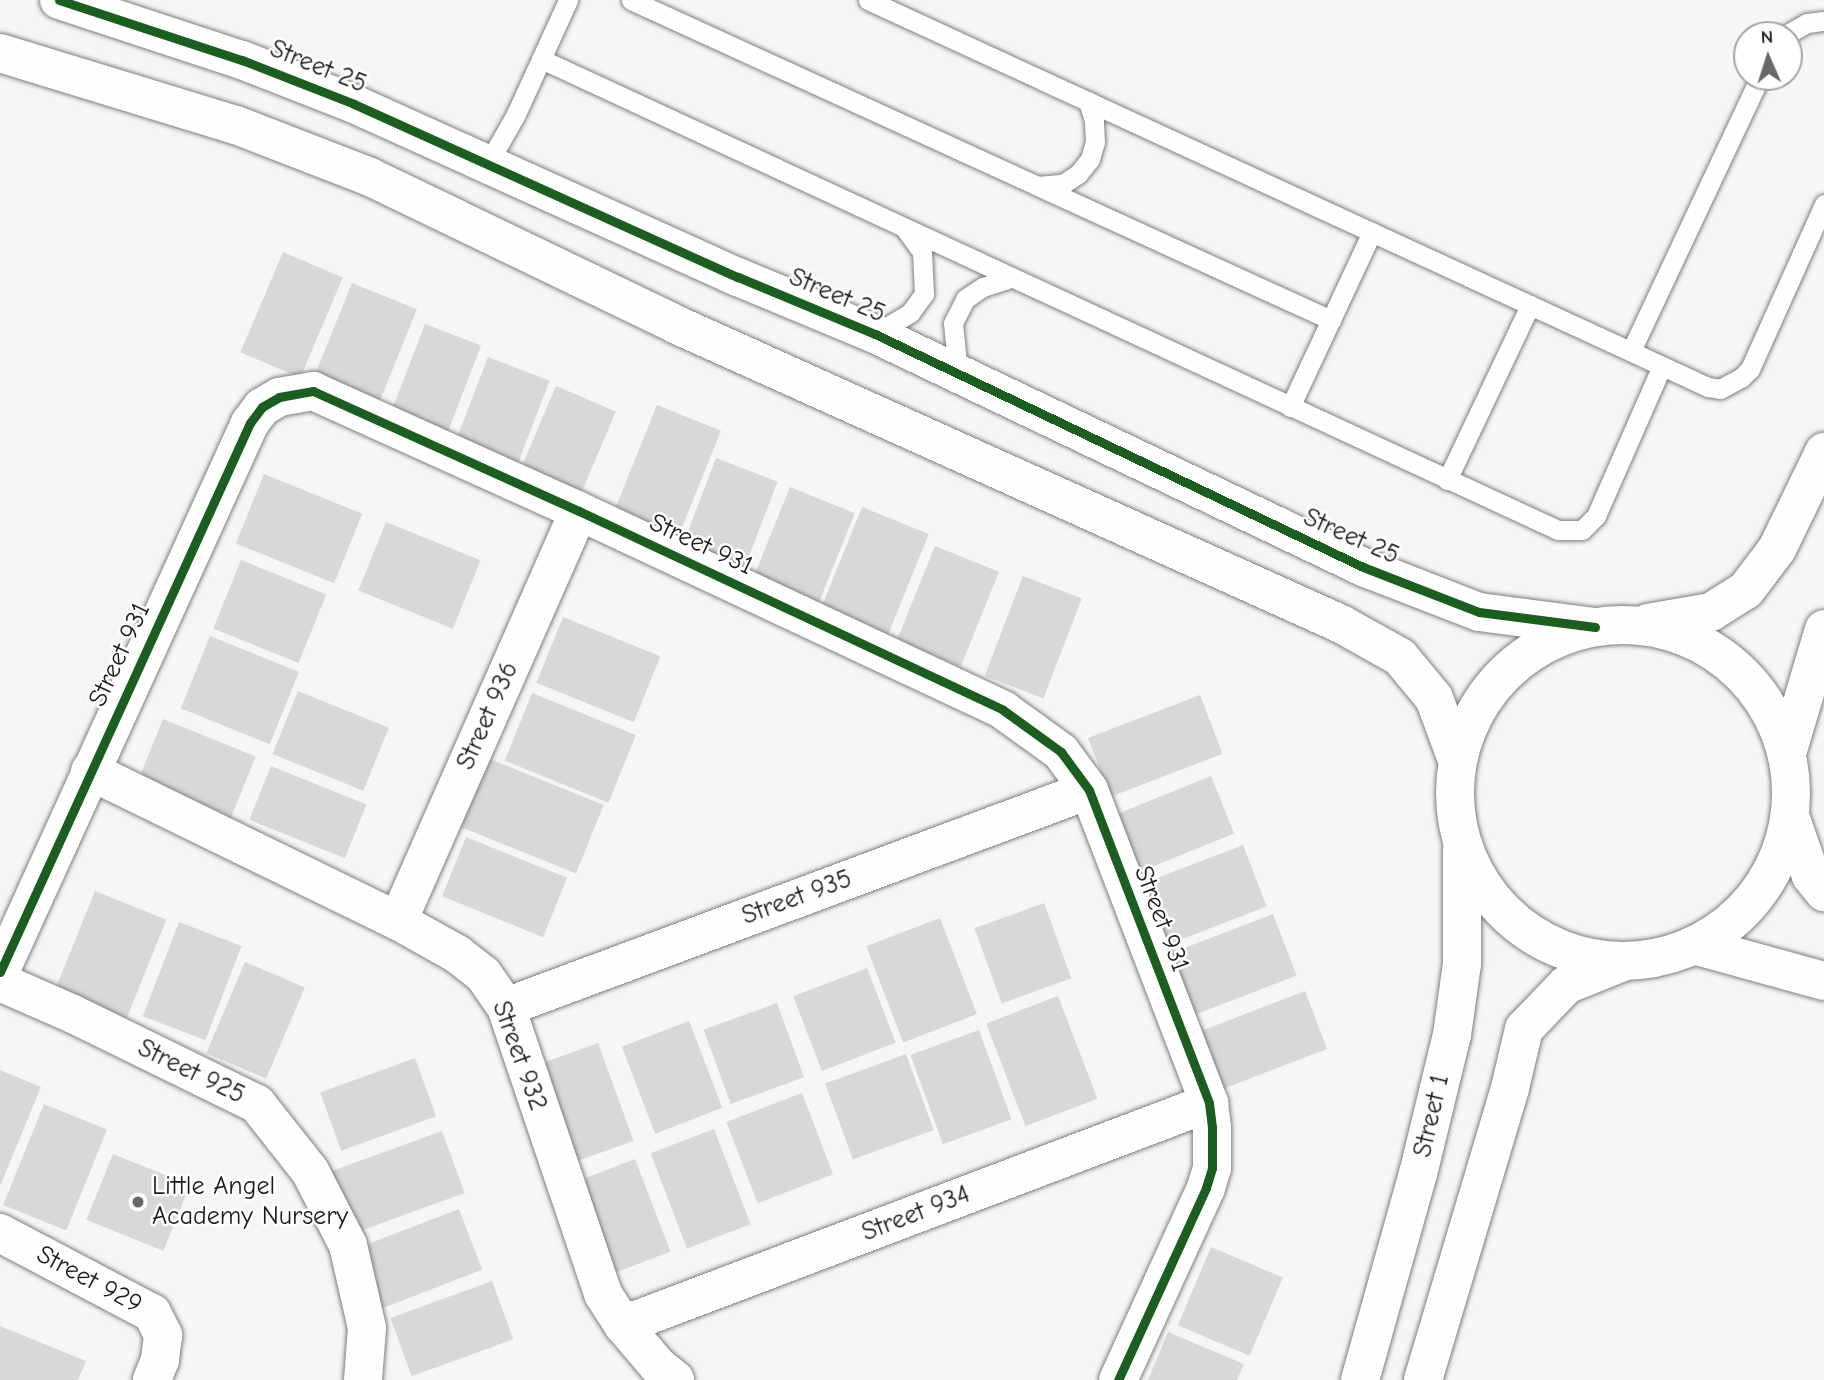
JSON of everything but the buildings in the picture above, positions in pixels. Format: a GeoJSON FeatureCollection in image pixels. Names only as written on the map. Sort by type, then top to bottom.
{"type":"FeatureCollection","features":[{"type":"Feature","properties":{"kind":"street","name":"Street 25"},"geometry":{"type":"LineString","coordinates":[[59,0],[242,60],[355,104],[737,277],[875,334],[1363,568],[1479,612],[1595,627]]}},
{"type":"Feature","properties":{"kind":"street"},"geometry":{"type":"LineString","coordinates":[[0,53],[236,125],[370,177],[689,330],[1340,624],[1400,657],[1434,698],[1457,760]]}},
{"type":"Feature","properties":{"kind":"street","name":"Street 931"},"geometry":{"type":"LineString","coordinates":[[0,972],[89,771],[250,423],[262,407],[279,397],[313,391],[579,511],[1003,710],[1060,752],[1089,790],[1209,1103],[1213,1150],[1209,1178],[1118,1380]]}},
{"type":"Feature","properties":{"kind":"street"},"geometry":{"type":"LineString","coordinates":[[1634,625],[1685,637],[1731,663],[1766,702],[1788,750],[1793,784],[1791,819],[1774,871],[1742,915],[1696,946],[1661,958],[1623,962],[1571,954],[1523,930],[1486,892],[1462,845],[1454,803],[1457,760],[1474,712],[1505,672],[1547,643],[1595,627],[1634,625],[1711,612],[1746,590],[1777,549],[1824,452]]}},
{"type":"Feature","properties":{"kind":"street","name":"Street 936"},"geometry":{"type":"LineString","coordinates":[[398,921],[579,511]]}},
{"type":"Feature","properties":{"kind":"street"},"geometry":{"type":"LineString","coordinates":[[1788,750],[1824,629]]}},
{"type":"Feature","properties":{"kind":"street","name":"Street 932"},"geometry":{"type":"LineString","coordinates":[[89,771],[398,921],[457,954],[483,974],[506,1007],[587,1254],[603,1294],[623,1325],[658,1366],[676,1380]]}},
{"type":"Feature","properties":{"kind":"street","name":"Street 935"},"geometry":{"type":"LineString","coordinates":[[506,1007],[1089,790]]}},
{"type":"Feature","properties":{"kind":"street"},"geometry":{"type":"LineString","coordinates":[[1791,819],[1811,876],[1824,892]]}},
{"type":"Feature","properties":{"kind":"street","name":"Street 1"},"geometry":{"type":"LineString","coordinates":[[1360,1380],[1418,1174],[1452,1035],[1462,964],[1462,845]]}},
{"type":"Feature","properties":{"kind":"street"},"geometry":{"type":"LineString","coordinates":[[1696,946],[1824,981]]}},
{"type":"Feature","properties":{"kind":"street"},"geometry":{"type":"LineString","coordinates":[[1423,1380],[1510,1088],[1524,1029],[1566,985],[1623,962]]}},
{"type":"Feature","properties":{"kind":"street","name":"Street 925"},"geometry":{"type":"LineString","coordinates":[[0,982],[257,1104],[310,1171],[348,1245],[367,1328],[363,1380]]}},
{"type":"Feature","properties":{"kind":"street","name":"Street 934"},"geometry":{"type":"LineString","coordinates":[[623,1325],[1209,1103]]}},
{"type":"Feature","properties":{"kind":"street","name":"Street 929"},"geometry":{"type":"LineString","coordinates":[[0,1233],[152,1313],[163,1335],[160,1360],[152,1380]]}},
{"type":"Feature","properties":{"kind":"lane"},"geometry":{"type":"LineString","coordinates":[[487,165],[516,116],[568,0]]}},
{"type":"Feature","properties":{"kind":"lane"},"geometry":{"type":"LineString","coordinates":[[631,0],[1331,320]]}},
{"type":"Feature","properties":{"kind":"lane"},"geometry":{"type":"LineString","coordinates":[[868,0],[1708,387],[1720,389],[1741,378],[1750,369],[1824,204]]}},
{"type":"Feature","properties":{"kind":"lane"},"geometry":{"type":"LineString","coordinates":[[1803,25],[1824,21]]}},
{"type":"Feature","properties":{"kind":"lane"},"geometry":{"type":"LineString","coordinates":[[541,59],[1558,530],[1582,530],[1599,509],[1662,366]]}},
{"type":"Feature","properties":{"kind":"lane"},"geometry":{"type":"LineString","coordinates":[[1631,351],[1753,91]]}},
{"type":"Feature","properties":{"kind":"lane"},"geometry":{"type":"LineString","coordinates":[[1037,186],[1063,184],[1078,174],[1090,159],[1095,142],[1094,120],[1088,101]]}},
{"type":"Feature","properties":{"kind":"lane"},"geometry":{"type":"LineString","coordinates":[[875,334],[910,313],[924,294],[922,252],[906,229]]}},
{"type":"Feature","properties":{"kind":"lane"},"geometry":{"type":"LineString","coordinates":[[1290,407],[1372,232]]}},
{"type":"Feature","properties":{"kind":"lane"},"geometry":{"type":"LineString","coordinates":[[1803,250],[1824,238]]}},
{"type":"Feature","properties":{"kind":"lane"},"geometry":{"type":"LineString","coordinates":[[958,373],[953,323],[965,299],[983,287],[1011,278]]}},
{"type":"Feature","properties":{"kind":"lane"},"geometry":{"type":"LineString","coordinates":[[1447,480],[1530,305]]}},
{"type":"Feature","properties":{"kind":"cycle path"},"geometry":{"type":"LineString","coordinates":[[59,0],[242,60],[354,104],[738,277],[875,334],[1363,567],[1479,612],[1595,627]]}},
{"type":"Feature","properties":{"kind":"cycle path"},"geometry":{"type":"LineString","coordinates":[[0,972],[250,423],[262,407],[279,397],[313,391],[579,511],[1003,710],[1061,752],[1089,790],[1209,1103],[1212,1128],[1212,1168],[1206,1188],[1118,1380]]}},
{"type":"Feature","properties":{"kind":"place","name":"Little Angel Academy Nursery"},"geometry":{"type":"Point","coordinates":[138,1202]}}]}
